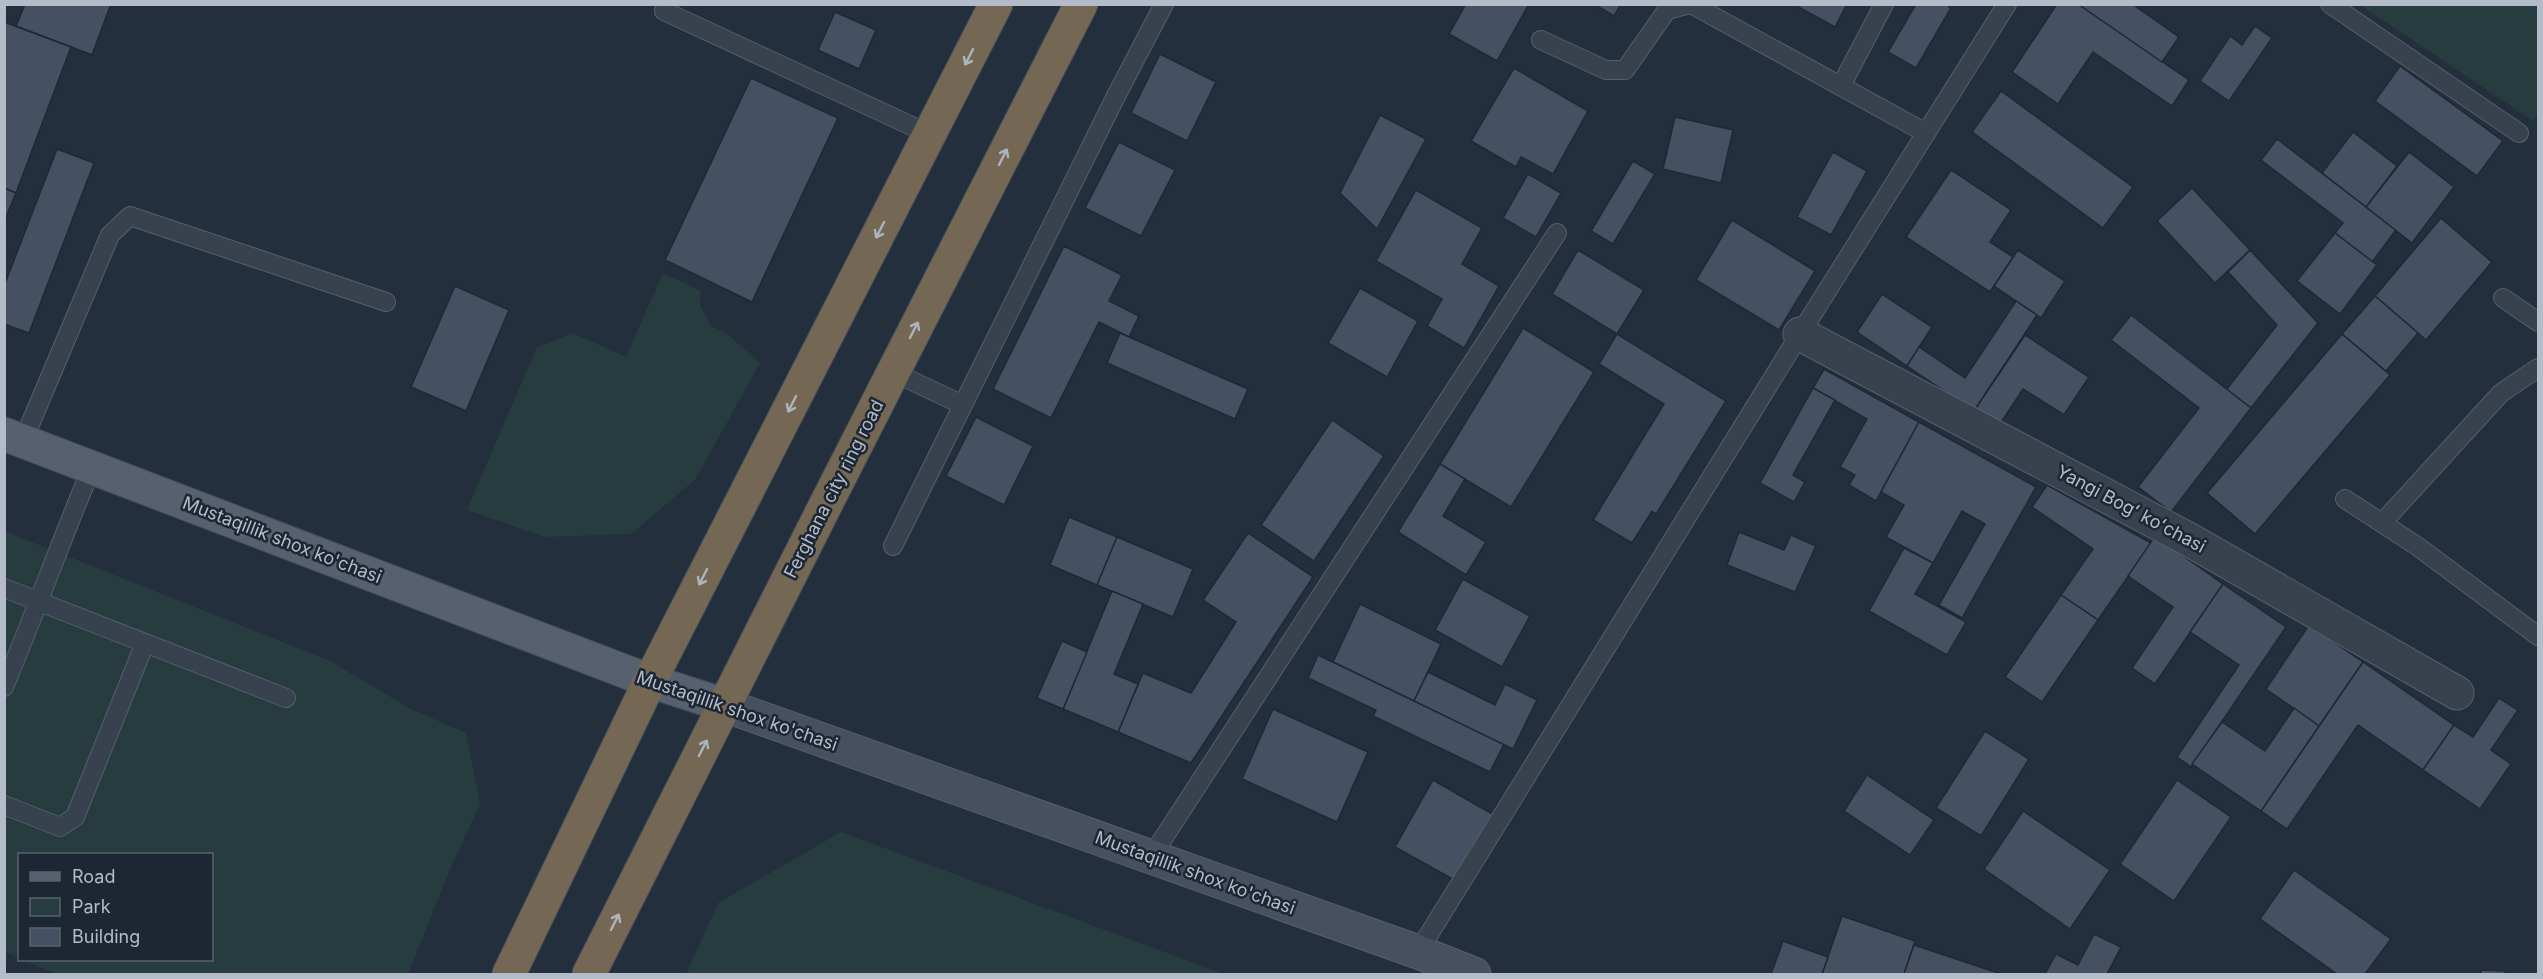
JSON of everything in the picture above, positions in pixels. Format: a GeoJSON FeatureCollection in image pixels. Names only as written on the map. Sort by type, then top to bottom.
{"type":"FeatureCollection","features":[{"type":"Feature","properties":{"kind":"highway"},"geometry":{"type":"LineString","coordinates":[[509,975],[650,681],[996,4]]}},
{"type":"Feature","properties":{"kind":"highway","name":"Ferghana city ring road"},"geometry":{"type":"LineString","coordinates":[[589,975],[1081,4]]}},
{"type":"Feature","properties":{"kind":"main road","name":"Mustaqillik shox ko'chasi"},"geometry":{"type":"LineString","coordinates":[[14,437],[650,681],[724,705],[1418,952],[1474,975]]}},
{"type":"Feature","properties":{"kind":"street","name":"Yangi Bogʻ koʻchasi"},"geometry":{"type":"LineString","coordinates":[[1800,334],[2188,539],[2457,693]]}},
{"type":"Feature","properties":{"kind":"lane"},"geometry":{"type":"LineString","coordinates":[[893,546],[1164,4]]}},
{"type":"Feature","properties":{"kind":"lane"},"geometry":{"type":"LineString","coordinates":[[1541,40],[1606,70],[1625,70],[1667,10],[1691,4],[1926,133]]}},
{"type":"Feature","properties":{"kind":"lane"},"geometry":{"type":"LineString","coordinates":[[1841,86],[1884,4]]}},
{"type":"Feature","properties":{"kind":"lane"},"geometry":{"type":"LineString","coordinates":[[1418,952],[2007,4]]}},
{"type":"Feature","properties":{"kind":"lane"},"geometry":{"type":"LineString","coordinates":[[2330,4],[2519,133]]}},
{"type":"Feature","properties":{"kind":"lane"},"geometry":{"type":"LineString","coordinates":[[664,10],[929,135]]}},
{"type":"Feature","properties":{"kind":"lane"},"geometry":{"type":"LineString","coordinates":[[14,437],[110,235],[130,216],[386,302]]}},
{"type":"Feature","properties":{"kind":"lane"},"geometry":{"type":"LineString","coordinates":[[1151,857],[1557,233]]}},
{"type":"Feature","properties":{"kind":"lane"},"geometry":{"type":"LineString","coordinates":[[2503,298],[2538,322]]}},
{"type":"Feature","properties":{"kind":"lane"},"geometry":{"type":"LineString","coordinates":[[2382,524],[2501,393],[2538,368]]}},
{"type":"Feature","properties":{"kind":"lane"},"geometry":{"type":"LineString","coordinates":[[893,372],[963,405]]}},
{"type":"Feature","properties":{"kind":"lane"},"geometry":{"type":"LineString","coordinates":[[4,687],[92,467]]}},
{"type":"Feature","properties":{"kind":"lane"},"geometry":{"type":"LineString","coordinates":[[2345,499],[2416,546],[2538,636]]}},
{"type":"Feature","properties":{"kind":"lane"},"geometry":{"type":"LineString","coordinates":[[4,588],[285,698]]}},
{"type":"Feature","properties":{"kind":"lane"},"geometry":{"type":"LineString","coordinates":[[4,805],[60,827],[75,817],[145,643]]}},
{"type":"Feature","properties":{"kind":"green space"},"geometry":{"type":"Polygon","coordinates":[[[2360,5],[2538,5],[2538,114],[2533,121],[2360,5]]]}},
{"type":"Feature","properties":{"kind":"green space"},"geometry":{"type":"Polygon","coordinates":[[[663,273],[701,291],[700,306],[712,327],[724,331],[760,363],[695,480],[631,534],[545,537],[467,510],[537,347],[573,333],[626,357],[663,273]]]}},
{"type":"Feature","properties":{"kind":"green space"},"geometry":{"type":"Polygon","coordinates":[[[4,531],[330,661],[409,708],[466,733],[480,804],[451,867],[408,974],[58,974],[25,961],[213,961],[213,853],[18,853],[18,958],[5,952],[4,531]]]}},
{"type":"Feature","properties":{"kind":"green space"},"geometry":{"type":"Polygon","coordinates":[[[841,832],[1224,974],[686,974],[718,903],[841,832]]]}},
{"type":"Feature","properties":{"kind":"building"},"geometry":{"type":"Polygon","coordinates":[[[25,4],[111,4],[92,55],[16,26],[25,4]]]}},
{"type":"Feature","properties":{"kind":"building"},"geometry":{"type":"Polygon","coordinates":[[[1466,4],[1529,4],[1497,61],[1449,34],[1466,4]]]}},
{"type":"Feature","properties":{"kind":"building"},"geometry":{"type":"Polygon","coordinates":[[[1594,4],[1621,4],[1614,16],[1594,4]]]}},
{"type":"Feature","properties":{"kind":"building"},"geometry":{"type":"Polygon","coordinates":[[[1793,4],[1847,4],[1835,27],[1793,4]]]}},
{"type":"Feature","properties":{"kind":"building"},"geometry":{"type":"Polygon","coordinates":[[[1916,4],[1945,4],[1951,8],[1916,68],[1888,52],[1916,4]]]}},
{"type":"Feature","properties":{"kind":"building"},"geometry":{"type":"Polygon","coordinates":[[[2057,4],[2078,4],[2189,80],[2172,106],[2093,52],[2058,104],[2012,72],[2057,4]]]}},
{"type":"Feature","properties":{"kind":"building"},"geometry":{"type":"Polygon","coordinates":[[[2078,4],[2132,4],[2179,37],[2162,62],[2078,4]]]}},
{"type":"Feature","properties":{"kind":"building"},"geometry":{"type":"Polygon","coordinates":[[[835,12],[876,30],[859,69],[818,50],[835,12]]]}},
{"type":"Feature","properties":{"kind":"building"},"geometry":{"type":"Polygon","coordinates":[[[4,22],[71,47],[16,193],[4,188],[4,22]]]}},
{"type":"Feature","properties":{"kind":"building"},"geometry":{"type":"Polygon","coordinates":[[[2255,26],[2272,38],[2229,101],[2200,81],[2230,36],[2242,45],[2255,26]]]}},
{"type":"Feature","properties":{"kind":"building"},"geometry":{"type":"Polygon","coordinates":[[[1160,54],[1216,82],[1187,141],[1131,113],[1160,54]]]}},
{"type":"Feature","properties":{"kind":"building"},"geometry":{"type":"Polygon","coordinates":[[[2400,66],[2503,141],[2477,176],[2375,101],[2400,66]]]}},
{"type":"Feature","properties":{"kind":"building"},"geometry":{"type":"Polygon","coordinates":[[[1514,68],[1588,111],[1553,174],[1521,157],[1516,167],[1471,141],[1514,68]]]}},
{"type":"Feature","properties":{"kind":"building"},"geometry":{"type":"Polygon","coordinates":[[[751,78],[838,118],[752,302],[665,260],[751,78]]]}},
{"type":"Feature","properties":{"kind":"building"},"geometry":{"type":"Polygon","coordinates":[[[2001,91],[2133,187],[2103,228],[1972,132],[2001,91]]]}},
{"type":"Feature","properties":{"kind":"building"},"geometry":{"type":"Polygon","coordinates":[[[1380,115],[1426,139],[1377,229],[1340,193],[1380,115]]]}},
{"type":"Feature","properties":{"kind":"building"},"geometry":{"type":"Polygon","coordinates":[[[1675,117],[1733,130],[1721,183],[1663,169],[1675,117]]]}},
{"type":"Feature","properties":{"kind":"building"},"geometry":{"type":"Polygon","coordinates":[[[2353,132],[2397,166],[2366,207],[2322,173],[2353,132]]]}},
{"type":"Feature","properties":{"kind":"building"},"geometry":{"type":"Polygon","coordinates":[[[2277,139],[2396,230],[2372,262],[2335,233],[2343,223],[2261,160],[2277,139]]]}},
{"type":"Feature","properties":{"kind":"building"},"geometry":{"type":"Polygon","coordinates":[[[1119,142],[1175,170],[1141,236],[1085,208],[1119,142]]]}},
{"type":"Feature","properties":{"kind":"building"},"geometry":{"type":"Polygon","coordinates":[[[57,149],[94,163],[29,333],[4,324],[4,286],[57,149]]]}},
{"type":"Feature","properties":{"kind":"building"},"geometry":{"type":"Polygon","coordinates":[[[1833,152],[1867,171],[1831,235],[1797,217],[1833,152]]]}},
{"type":"Feature","properties":{"kind":"building"},"geometry":{"type":"Polygon","coordinates":[[[2409,152],[2454,187],[2412,243],[2366,207],[2409,152]]]}},
{"type":"Feature","properties":{"kind":"building"},"geometry":{"type":"Polygon","coordinates":[[[1633,161],[1655,174],[1613,244],[1591,231],[1633,161]]]}},
{"type":"Feature","properties":{"kind":"building"},"geometry":{"type":"Polygon","coordinates":[[[1951,170],[2011,210],[1990,242],[2013,257],[1990,292],[1906,237],[1951,170]]]}},
{"type":"Feature","properties":{"kind":"building"},"geometry":{"type":"Polygon","coordinates":[[[1528,174],[1561,193],[1536,237],[1503,218],[1528,174]]]}},
{"type":"Feature","properties":{"kind":"building"},"geometry":{"type":"Polygon","coordinates":[[[4,188],[16,193],[4,222],[4,188]]]}},
{"type":"Feature","properties":{"kind":"building"},"geometry":{"type":"Polygon","coordinates":[[[2192,188],[2250,250],[2215,283],[2157,221],[2192,188]]]}},
{"type":"Feature","properties":{"kind":"building"},"geometry":{"type":"Polygon","coordinates":[[[1416,190],[1482,228],[1462,264],[1499,286],[1464,348],[1427,326],[1442,299],[1376,261],[1416,190]]]}},
{"type":"Feature","properties":{"kind":"building"},"geometry":{"type":"Polygon","coordinates":[[[2441,218],[2492,262],[2426,340],[2375,296],[2441,218]]]}},
{"type":"Feature","properties":{"kind":"building"},"geometry":{"type":"Polygon","coordinates":[[[1732,220],[1815,271],[1779,330],[1696,280],[1732,220]]]}},
{"type":"Feature","properties":{"kind":"building"},"geometry":{"type":"Polygon","coordinates":[[[2335,233],[2377,265],[2340,314],[2297,281],[2335,233]]]}},
{"type":"Feature","properties":{"kind":"building"},"geometry":{"type":"Polygon","coordinates":[[[1064,246],[1122,275],[1109,301],[1139,316],[1129,337],[1099,322],[1051,418],[993,389],[1064,246]]]}},
{"type":"Feature","properties":{"kind":"building"},"geometry":{"type":"Polygon","coordinates":[[[1578,250],[1644,290],[1617,334],[1552,294],[1578,250]]]}},
{"type":"Feature","properties":{"kind":"building"},"geometry":{"type":"Polygon","coordinates":[[[2018,250],[2065,281],[2041,318],[1994,286],[2018,250]]]}},
{"type":"Feature","properties":{"kind":"building"},"geometry":{"type":"Polygon","coordinates":[[[2250,250],[2318,323],[2251,408],[2226,390],[2277,325],[2228,272],[2250,250]]]}},
{"type":"Feature","properties":{"kind":"building"},"geometry":{"type":"Polygon","coordinates":[[[455,286],[509,310],[466,411],[411,387],[455,286]]]}},
{"type":"Feature","properties":{"kind":"building"},"geometry":{"type":"Polygon","coordinates":[[[1360,288],[1418,321],[1387,377],[1328,343],[1360,288]]]}},
{"type":"Feature","properties":{"kind":"building"},"geometry":{"type":"Polygon","coordinates":[[[1882,294],[1932,327],[1907,366],[1857,332],[1882,294]]]}},
{"type":"Feature","properties":{"kind":"building"},"geometry":{"type":"Polygon","coordinates":[[[2375,296],[2418,333],[2386,371],[2342,334],[2375,296]]]}},
{"type":"Feature","properties":{"kind":"building"},"geometry":{"type":"Polygon","coordinates":[[[2016,301],[2037,315],[1974,411],[1907,366],[1919,347],[1965,378],[2016,301]]]}},
{"type":"Feature","properties":{"kind":"building"},"geometry":{"type":"Polygon","coordinates":[[[2131,315],[2251,408],[2171,512],[2138,487],[2199,408],[2111,340],[2131,315]]]}},
{"type":"Feature","properties":{"kind":"building"},"geometry":{"type":"Polygon","coordinates":[[[1523,328],[1594,372],[1511,507],[1440,464],[1523,328]]]}},
{"type":"Feature","properties":{"kind":"building"},"geometry":{"type":"Polygon","coordinates":[[[1120,333],[1248,389],[1235,419],[1107,363],[1120,333]]]}},
{"type":"Feature","properties":{"kind":"building"},"geometry":{"type":"Polygon","coordinates":[[[1617,334],[1726,401],[1656,514],[1652,511],[1632,543],[1593,520],[1664,404],[1599,364],[1617,334]]]}},
{"type":"Feature","properties":{"kind":"building"},"geometry":{"type":"Polygon","coordinates":[[[2342,334],[2390,375],[2255,534],[2207,493],[2342,334]]]}},
{"type":"Feature","properties":{"kind":"building"},"geometry":{"type":"Polygon","coordinates":[[[2025,335],[2089,377],[2064,415],[2023,389],[1998,427],[1974,411],[2025,335]]]}},
{"type":"Feature","properties":{"kind":"building"},"geometry":{"type":"Polygon","coordinates":[[[1824,369],[1919,422],[1876,501],[1849,485],[1855,475],[1840,467],[1867,419],[1813,388],[1824,369]]]}},
{"type":"Feature","properties":{"kind":"building"},"geometry":{"type":"Polygon","coordinates":[[[1813,388],[1835,400],[1793,475],[1805,482],[1794,502],[1760,483],[1813,388]]]}},
{"type":"Feature","properties":{"kind":"building"},"geometry":{"type":"Polygon","coordinates":[[[976,417],[1033,446],[1004,505],[946,476],[976,417]]]}},
{"type":"Feature","properties":{"kind":"building"},"geometry":{"type":"Polygon","coordinates":[[[1332,420],[1384,456],[1314,561],[1261,525],[1332,420]]]}},
{"type":"Feature","properties":{"kind":"building"},"geometry":{"type":"Polygon","coordinates":[[[1919,422],[2036,487],[1962,618],[1939,605],[1985,524],[1962,511],[1933,563],[1886,537],[1904,505],[1881,492],[1919,422]]]}},
{"type":"Feature","properties":{"kind":"building"},"geometry":{"type":"Polygon","coordinates":[[[1440,464],[1465,479],[1443,516],[1486,542],[1466,575],[1398,532],[1440,464]]]}},
{"type":"Feature","properties":{"kind":"building"},"geometry":{"type":"Polygon","coordinates":[[[2047,485],[2151,543],[2098,620],[2061,595],[2093,549],[2032,507],[2047,485]]]}},
{"type":"Feature","properties":{"kind":"building"},"geometry":{"type":"Polygon","coordinates":[[[1069,517],[1117,537],[1097,585],[1050,565],[1069,517]]]}},
{"type":"Feature","properties":{"kind":"building"},"geometry":{"type":"Polygon","coordinates":[[[1739,532],[1784,550],[1791,535],[1816,546],[1795,592],[1727,565],[1739,532]]]}},
{"type":"Feature","properties":{"kind":"building"},"geometry":{"type":"Polygon","coordinates":[[[1248,533],[1313,577],[1191,763],[1118,732],[1143,673],[1191,693],[1236,622],[1203,600],[1248,533]]]}},
{"type":"Feature","properties":{"kind":"building"},"geometry":{"type":"Polygon","coordinates":[[[2155,536],[2223,584],[2155,684],[2132,668],[2173,607],[2128,576],[2155,536]]]}},
{"type":"Feature","properties":{"kind":"building"},"geometry":{"type":"Polygon","coordinates":[[[1117,537],[1193,569],[1173,617],[1097,585],[1117,537]]]}},
{"type":"Feature","properties":{"kind":"building"},"geometry":{"type":"Polygon","coordinates":[[[1904,548],[1933,563],[1915,594],[1966,622],[1947,655],[1869,611],[1904,548]]]}},
{"type":"Feature","properties":{"kind":"building"},"geometry":{"type":"Polygon","coordinates":[[[1463,579],[1530,616],[1502,667],[1435,630],[1463,579]]]}},
{"type":"Feature","properties":{"kind":"building"},"geometry":{"type":"Polygon","coordinates":[[[2223,584],[2286,627],[2191,767],[2177,757],[2239,665],[2190,632],[2223,584]]]}},
{"type":"Feature","properties":{"kind":"building"},"geometry":{"type":"Polygon","coordinates":[[[1112,591],[1143,604],[1114,674],[1138,684],[1118,732],[1063,709],[1112,591]]]}},
{"type":"Feature","properties":{"kind":"building"},"geometry":{"type":"Polygon","coordinates":[[[2061,595],[2098,620],[2042,702],[2005,677],[2061,595]]]}},
{"type":"Feature","properties":{"kind":"building"},"geometry":{"type":"Polygon","coordinates":[[[1360,604],[1441,644],[1414,701],[1333,662],[1360,604]]]}},
{"type":"Feature","properties":{"kind":"building"},"geometry":{"type":"Polygon","coordinates":[[[2309,625],[2363,662],[2319,726],[2266,689],[2309,625]]]}},
{"type":"Feature","properties":{"kind":"building"},"geometry":{"type":"Polygon","coordinates":[[[1062,641],[1087,652],[1063,709],[1037,698],[1062,641]]]}},
{"type":"Feature","properties":{"kind":"building"},"geometry":{"type":"Polygon","coordinates":[[[1318,655],[1504,744],[1490,772],[1373,716],[1376,710],[1308,678],[1318,655]]]}},
{"type":"Feature","properties":{"kind":"building"},"geometry":{"type":"Polygon","coordinates":[[[2363,662],[2454,725],[2423,770],[2358,725],[2287,829],[2261,811],[2363,662]]]}},
{"type":"Feature","properties":{"kind":"building"},"geometry":{"type":"Polygon","coordinates":[[[1428,672],[1495,705],[1505,684],[1537,700],[1513,749],[1414,701],[1428,672]]]}},
{"type":"Feature","properties":{"kind":"building"},"geometry":{"type":"Polygon","coordinates":[[[2499,698],[2518,710],[2491,750],[2511,764],[2480,809],[2423,770],[2454,725],[2473,737],[2499,698]]]}},
{"type":"Feature","properties":{"kind":"building"},"geometry":{"type":"Polygon","coordinates":[[[2294,708],[2319,726],[2261,811],[2192,764],[2222,722],[2265,751],[2294,708]]]}},
{"type":"Feature","properties":{"kind":"building"},"geometry":{"type":"Polygon","coordinates":[[[1273,709],[1368,752],[1337,822],[1242,779],[1273,709]]]}},
{"type":"Feature","properties":{"kind":"building"},"geometry":{"type":"Polygon","coordinates":[[[1985,731],[2029,759],[1981,836],[1936,808],[1985,731]]]}},
{"type":"Feature","properties":{"kind":"building"},"geometry":{"type":"Polygon","coordinates":[[[1867,775],[1934,820],[1910,855],[1844,811],[1867,775]]]}},
{"type":"Feature","properties":{"kind":"building"},"geometry":{"type":"Polygon","coordinates":[[[1433,780],[1494,815],[1456,881],[1395,847],[1433,780]]]}},
{"type":"Feature","properties":{"kind":"building"},"geometry":{"type":"Polygon","coordinates":[[[2177,780],[2231,817],[2174,901],[2120,864],[2177,780]]]}},
{"type":"Feature","properties":{"kind":"building"},"geometry":{"type":"Polygon","coordinates":[[[2023,811],[2110,870],[2070,929],[1984,869],[2023,811]]]}},
{"type":"Feature","properties":{"kind":"building"},"geometry":{"type":"Polygon","coordinates":[[[2294,870],[2391,939],[2365,974],[2337,974],[2260,919],[2294,870]]]}},
{"type":"Feature","properties":{"kind":"building"},"geometry":{"type":"Polygon","coordinates":[[[1842,916],[1915,941],[1904,974],[1822,974],[1842,916]]]}},
{"type":"Feature","properties":{"kind":"building"},"geometry":{"type":"Polygon","coordinates":[[[2094,934],[2121,947],[2107,974],[2045,974],[2056,954],[2078,965],[2094,934]]]}},
{"type":"Feature","properties":{"kind":"building"},"geometry":{"type":"Polygon","coordinates":[[[1783,941],[1828,957],[1822,974],[1771,974],[1783,941]]]}},
{"type":"Feature","properties":{"kind":"building"},"geometry":{"type":"Polygon","coordinates":[[[1914,945],[2001,974],[1904,974],[1914,945]]]}},
{"type":"Feature","properties":{"kind":"building"},"geometry":{"type":"Polygon","coordinates":[[[2481,970],[2505,971],[2505,974],[2481,974],[2481,970]]]}}]}
